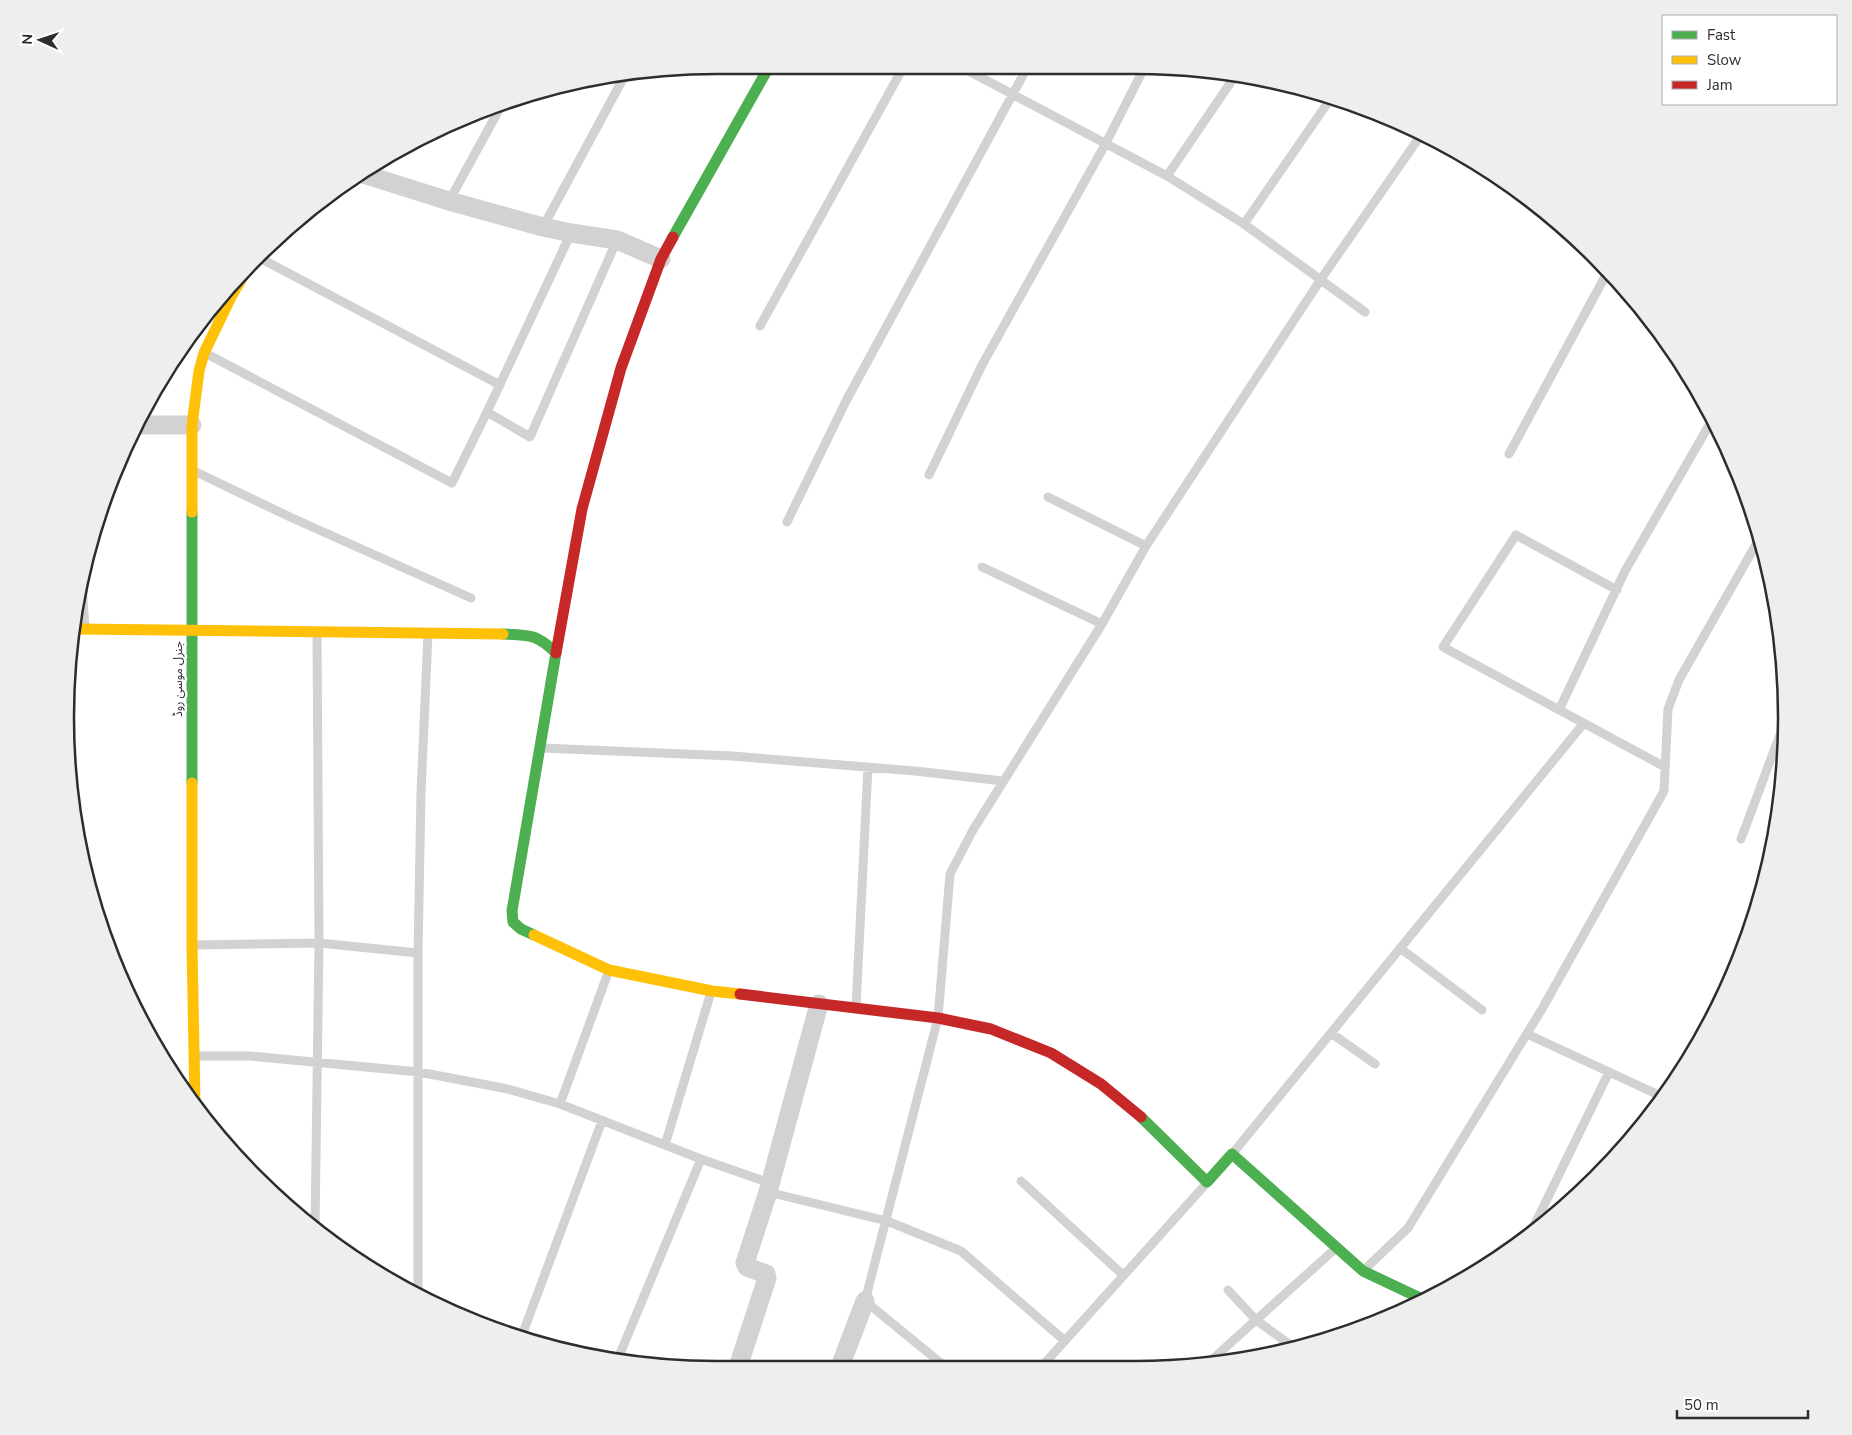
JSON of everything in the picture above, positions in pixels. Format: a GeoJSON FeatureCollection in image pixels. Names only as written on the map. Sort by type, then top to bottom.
{"type":"FeatureCollection","features":[{"type":"Feature","properties":{"kind":"street"},"geometry":{"type":"LineString","coordinates":[[765,74],[661,259],[621,368],[582,509],[512,911],[512,922],[521,929],[609,970],[712,991],[938,1018],[991,1029],[1051,1052],[1101,1084],[1123,1102],[1207,1182],[1232,1154],[1364,1271],[1416,1296]]}},
{"type":"Feature","properties":{"kind":"street"},"geometry":{"type":"LineString","coordinates":[[370,176],[449,201],[543,227],[617,240],[661,259]]}},
{"type":"Feature","properties":{"kind":"street","name":"جنرل موسیٰ روڈ"},"geometry":{"type":"LineString","coordinates":[[194,1091],[192,946],[192,425],[198,371],[204,353],[236,290]]}},
{"type":"Feature","properties":{"kind":"street"},"geometry":{"type":"LineString","coordinates":[[144,425],[192,425]]}},
{"type":"Feature","properties":{"kind":"street"},"geometry":{"type":"LineString","coordinates":[[81,629],[428,631],[527,635],[543,640],[556,653]]}},
{"type":"Feature","properties":{"kind":"street"},"geometry":{"type":"LineString","coordinates":[[739,1361],[767,1278],[763,1272],[747,1267],[745,1262],[769,1187],[819,1004]]}},
{"type":"Feature","properties":{"kind":"street"},"geometry":{"type":"LineString","coordinates":[[842,1361],[865,1301]]}},
{"type":"Feature","properties":{"kind":"lane"},"geometry":{"type":"LineString","coordinates":[[760,326],[900,74]]}},
{"type":"Feature","properties":{"kind":"lane"},"geometry":{"type":"LineString","coordinates":[[974,74],[1167,176],[1244,224],[1366,312]]}},
{"type":"Feature","properties":{"kind":"lane"},"geometry":{"type":"LineString","coordinates":[[788,522],[846,401],[1024,74]]}},
{"type":"Feature","properties":{"kind":"lane"},"geometry":{"type":"LineString","coordinates":[[930,475],[982,365],[1106,143],[1141,74]]}},
{"type":"Feature","properties":{"kind":"lane"},"geometry":{"type":"LineString","coordinates":[[543,227],[622,81]]}},
{"type":"Feature","properties":{"kind":"lane"},"geometry":{"type":"LineString","coordinates":[[1167,176],[1232,81]]}},
{"type":"Feature","properties":{"kind":"lane"},"geometry":{"type":"LineString","coordinates":[[1244,224],[1327,104]]}},
{"type":"Feature","properties":{"kind":"lane"},"geometry":{"type":"LineString","coordinates":[[449,201],[497,113]]}},
{"type":"Feature","properties":{"kind":"lane"},"geometry":{"type":"LineString","coordinates":[[938,1361],[865,1301],[938,1018],[950,874],[973,830],[1102,624],[1146,546],[1321,280],[1419,140]]}},
{"type":"Feature","properties":{"kind":"lane"},"geometry":{"type":"LineString","coordinates":[[204,353],[452,482],[488,412],[572,233]]}},
{"type":"Feature","properties":{"kind":"lane"},"geometry":{"type":"LineString","coordinates":[[488,412],[530,437],[617,240]]}},
{"type":"Feature","properties":{"kind":"lane"},"geometry":{"type":"LineString","coordinates":[[264,260],[500,385]]}},
{"type":"Feature","properties":{"kind":"lane"},"geometry":{"type":"LineString","coordinates":[[1509,454],[1604,278]]}},
{"type":"Feature","properties":{"kind":"lane"},"geometry":{"type":"LineString","coordinates":[[1559,710],[1625,572],[1708,426]]}},
{"type":"Feature","properties":{"kind":"lane"},"geometry":{"type":"LineString","coordinates":[[193,470],[290,517],[471,598]]}},
{"type":"Feature","properties":{"kind":"lane"},"geometry":{"type":"LineString","coordinates":[[1048,497],[1146,546]]}},
{"type":"Feature","properties":{"kind":"lane"},"geometry":{"type":"LineString","coordinates":[[1616,590],[1516,535],[1443,647],[1665,767]]}},
{"type":"Feature","properties":{"kind":"lane"},"geometry":{"type":"LineString","coordinates":[[1364,1271],[1408,1228],[1527,1034],[1664,791],[1668,709],[1679,680],[1754,546]]}},
{"type":"Feature","properties":{"kind":"lane"},"geometry":{"type":"LineString","coordinates":[[982,567],[1102,624]]}},
{"type":"Feature","properties":{"kind":"lane"},"geometry":{"type":"LineString","coordinates":[[316,1220],[319,943],[317,631]]}},
{"type":"Feature","properties":{"kind":"lane"},"geometry":{"type":"LineString","coordinates":[[418,1287],[418,953],[421,793],[428,631]]}},
{"type":"Feature","properties":{"kind":"lane"},"geometry":{"type":"LineString","coordinates":[[1232,1154],[1584,723]]}},
{"type":"Feature","properties":{"kind":"lane"},"geometry":{"type":"LineString","coordinates":[[1741,839],[1777,742]]}},
{"type":"Feature","properties":{"kind":"lane"},"geometry":{"type":"LineString","coordinates":[[540,747],[732,756],[868,767],[1003,781]]}},
{"type":"Feature","properties":{"kind":"lane"},"geometry":{"type":"LineString","coordinates":[[856,1007],[868,767]]}},
{"type":"Feature","properties":{"kind":"lane"},"geometry":{"type":"LineString","coordinates":[[192,946],[319,943],[418,953]]}},
{"type":"Feature","properties":{"kind":"lane"},"geometry":{"type":"LineString","coordinates":[[1400,948],[1482,1010]]}},
{"type":"Feature","properties":{"kind":"lane"},"geometry":{"type":"LineString","coordinates":[[560,1104],[609,970]]}},
{"type":"Feature","properties":{"kind":"lane"},"geometry":{"type":"LineString","coordinates":[[665,1146],[712,991]]}},
{"type":"Feature","properties":{"kind":"lane"},"geometry":{"type":"LineString","coordinates":[[1331,1033],[1375,1064]]}},
{"type":"Feature","properties":{"kind":"lane"},"geometry":{"type":"LineString","coordinates":[[1527,1034],[1656,1094]]}},
{"type":"Feature","properties":{"kind":"lane"},"geometry":{"type":"LineString","coordinates":[[194,1056],[250,1056],[419,1072],[508,1089],[560,1104],[769,1187],[887,1221],[961,1252],[1065,1341]]}},
{"type":"Feature","properties":{"kind":"lane"},"geometry":{"type":"LineString","coordinates":[[1538,1219],[1609,1072]]}},
{"type":"Feature","properties":{"kind":"lane"},"geometry":{"type":"LineString","coordinates":[[524,1331],[602,1120]]}},
{"type":"Feature","properties":{"kind":"lane"},"geometry":{"type":"LineString","coordinates":[[620,1354],[701,1159]]}},
{"type":"Feature","properties":{"kind":"lane"},"geometry":{"type":"LineString","coordinates":[[1021,1181],[1123,1275]]}},
{"type":"Feature","properties":{"kind":"lane"},"geometry":{"type":"LineString","coordinates":[[1047,1361],[1207,1182]]}},
{"type":"Feature","properties":{"kind":"lane"},"geometry":{"type":"LineString","coordinates":[[1216,1356],[1337,1247]]}},
{"type":"Feature","properties":{"kind":"lane"},"geometry":{"type":"LineString","coordinates":[[1228,1290],[1256,1320],[1287,1342]]}},
{"type":"Feature","properties":{"kind":"traffic: fast"},"geometry":{"type":"LineString","coordinates":[[673,237],[765,74]]}},
{"type":"Feature","properties":{"kind":"traffic: fast"},"geometry":{"type":"LineString","coordinates":[[192,512],[192,783]]}},
{"type":"Feature","properties":{"kind":"traffic: fast"},"geometry":{"type":"LineString","coordinates":[[503,634],[533,637],[544,642],[556,653],[512,911],[513,922],[521,929],[534,935]]}},
{"type":"Feature","properties":{"kind":"traffic: fast"},"geometry":{"type":"LineString","coordinates":[[1141,1117],[1207,1182],[1232,1154],[1363,1271],[1416,1296]]}},
{"type":"Feature","properties":{"kind":"traffic: slow"},"geometry":{"type":"LineString","coordinates":[[192,512],[192,425],[199,371],[204,353],[232,296]]}},
{"type":"Feature","properties":{"kind":"traffic: slow"},"geometry":{"type":"LineString","coordinates":[[80,629],[503,634]]}},
{"type":"Feature","properties":{"kind":"traffic: slow"},"geometry":{"type":"LineString","coordinates":[[192,783],[195,1092]]}},
{"type":"Feature","properties":{"kind":"traffic: slow"},"geometry":{"type":"LineString","coordinates":[[534,935],[609,970],[712,991],[740,994]]}},
{"type":"Feature","properties":{"kind":"traffic: jam"},"geometry":{"type":"LineString","coordinates":[[556,653],[582,509],[621,368],[661,259],[673,237]]}},
{"type":"Feature","properties":{"kind":"traffic: jam"},"geometry":{"type":"LineString","coordinates":[[740,994],[938,1018],[991,1029],[1051,1053],[1101,1084],[1141,1117]]}}]}
